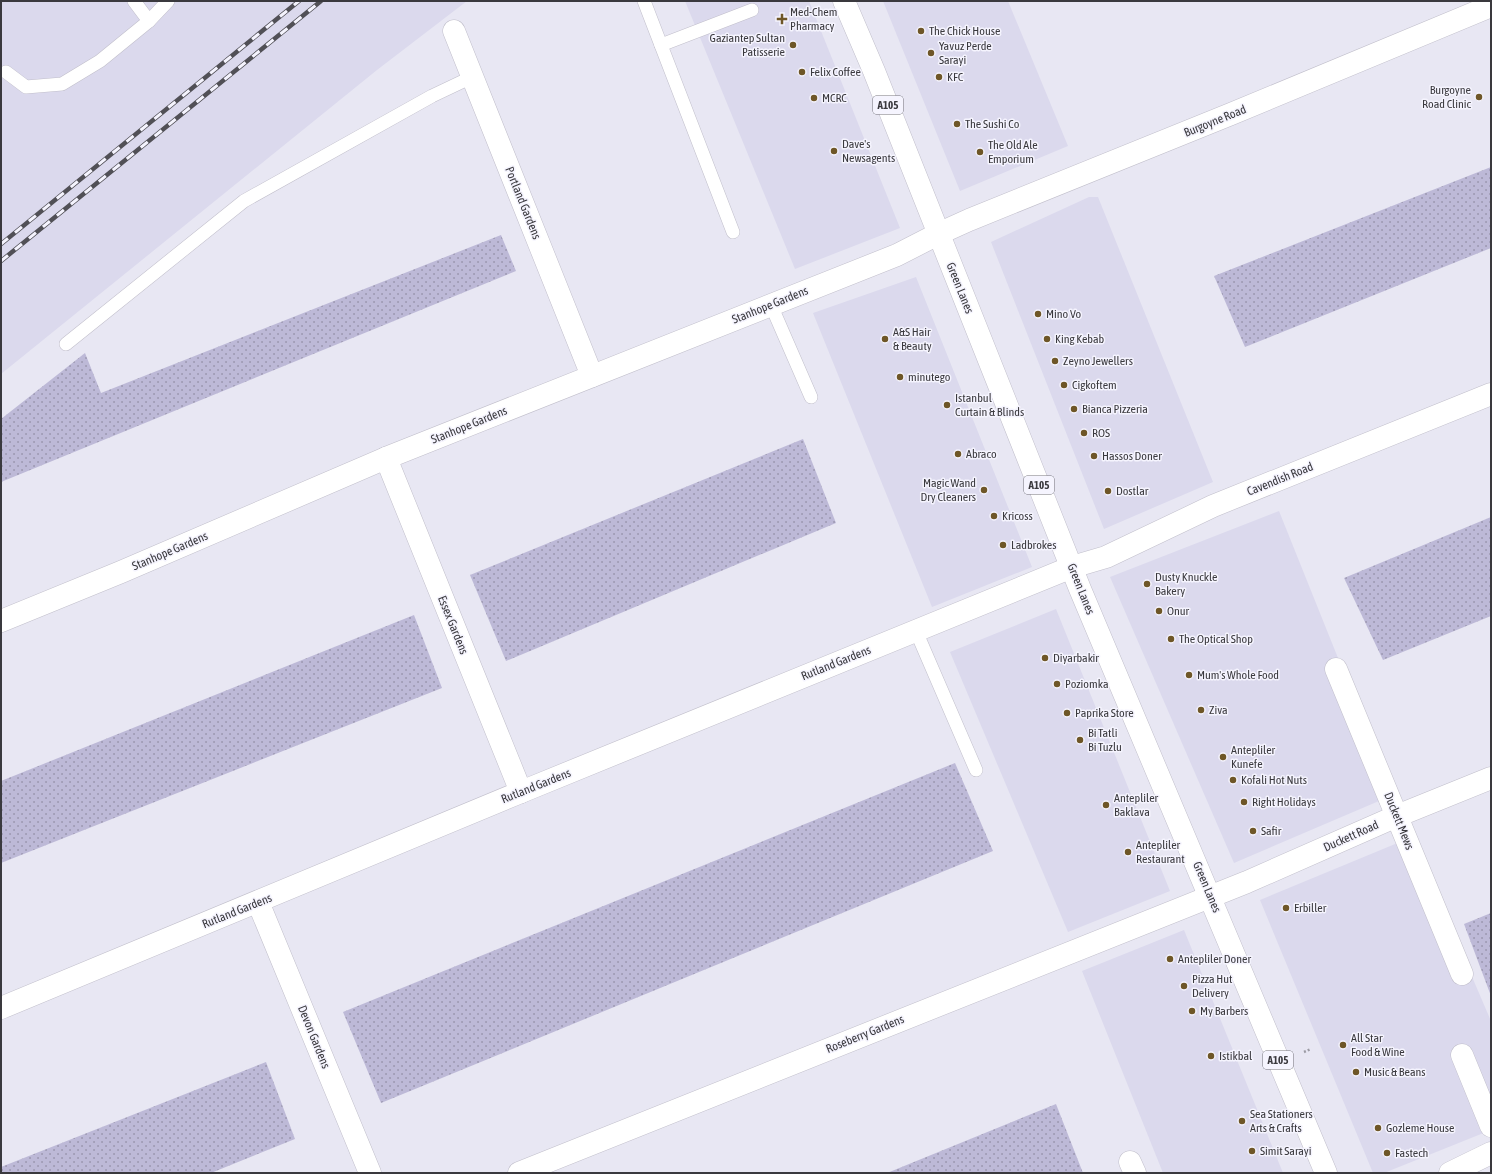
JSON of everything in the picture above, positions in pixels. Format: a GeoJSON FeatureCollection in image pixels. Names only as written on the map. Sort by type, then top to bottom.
{"type":"FeatureCollection","features":[{"type":"Feature","properties":{"kind":"street","name":"Green Lanes"},"geometry":{"type":"LineString","coordinates":[[844,1],[874,71],[1072,567],[1326,1173]]}},
{"type":"Feature","properties":{"kind":"street","name":"Burgoyne Road"},"geometry":{"type":"LineString","coordinates":[[938,234],[1491,6]]}},
{"type":"Feature","properties":{"kind":"street","name":"Portland Gardens"},"geometry":{"type":"LineString","coordinates":[[454,31],[592,376]]}},
{"type":"Feature","properties":{"kind":"street","name":"Stanhope Gardens"},"geometry":{"type":"LineString","coordinates":[[1,621],[122,572],[386,458],[901,254],[938,234]]}},
{"type":"Feature","properties":{"kind":"street","name":"Cavendish Road"},"geometry":{"type":"LineString","coordinates":[[1072,567],[1106,557],[1213,506],[1491,394]]}},
{"type":"Feature","properties":{"kind":"street","name":"Essex Gardens"},"geometry":{"type":"LineString","coordinates":[[386,458],[521,792]]}},
{"type":"Feature","properties":{"kind":"street","name":"Rutland Gardens"},"geometry":{"type":"LineString","coordinates":[[1,1008],[521,792],[1072,567]]}},
{"type":"Feature","properties":{"kind":"street","name":"Duckett Mews"},"geometry":{"type":"LineString","coordinates":[[1336,669],[1462,974]]}},
{"type":"Feature","properties":{"kind":"street","name":"Duckett Road"},"geometry":{"type":"LineString","coordinates":[[1210,895],[1247,882],[1397,816],[1491,778]]}},
{"type":"Feature","properties":{"kind":"street","name":"Roseberry Gardens"},"geometry":{"type":"LineString","coordinates":[[519,1173],[1210,895]]}},
{"type":"Feature","properties":{"kind":"street","name":"Devon Gardens"},"geometry":{"type":"LineString","coordinates":[[258,902],[370,1173]]}},
{"type":"Feature","properties":{"kind":"street"},"geometry":{"type":"LineString","coordinates":[[1462,1055],[1491,1126]]}},
{"type":"Feature","properties":{"kind":"street"},"geometry":{"type":"LineString","coordinates":[[1450,1173],[1491,1153]]}},
{"type":"Feature","properties":{"kind":"lane"},"geometry":{"type":"LineString","coordinates":[[134,1],[149,21]]}},
{"type":"Feature","properties":{"kind":"lane"},"geometry":{"type":"LineString","coordinates":[[6,72],[26,87],[62,84],[100,61],[149,21],[168,1]]}},
{"type":"Feature","properties":{"kind":"lane"},"geometry":{"type":"LineString","coordinates":[[644,1],[733,232]]}},
{"type":"Feature","properties":{"kind":"lane"},"geometry":{"type":"LineString","coordinates":[[661,45],[752,10]]}},
{"type":"Feature","properties":{"kind":"lane"},"geometry":{"type":"LineString","coordinates":[[66,344],[244,201],[432,96],[472,77]]}},
{"type":"Feature","properties":{"kind":"lane"},"geometry":{"type":"LineString","coordinates":[[770,305],[811,397]]}},
{"type":"Feature","properties":{"kind":"lane"},"geometry":{"type":"LineString","coordinates":[[916,630],[976,770]]}},
{"type":"Feature","properties":{"kind":"shaded area"},"geometry":{"type":"Polygon","coordinates":[[[1,1],[467,1],[377,70],[1,374],[1,1]]]}},
{"type":"Feature","properties":{"kind":"shaded area"},"geometry":{"type":"Polygon","coordinates":[[[685,1],[809,1],[900,228],[795,269],[685,1]]]}},
{"type":"Feature","properties":{"kind":"shaded area"},"geometry":{"type":"Polygon","coordinates":[[[883,1],[1008,1],[1068,146],[960,191],[883,1]]]}},
{"type":"Feature","properties":{"kind":"shaded area"},"geometry":{"type":"Polygon","coordinates":[[[1491,167],[1491,248],[1245,347],[1214,276],[1491,167]]]}},
{"type":"Feature","properties":{"kind":"shaded area"},"geometry":{"type":"Polygon","coordinates":[[[1089,197],[1098,197],[1213,482],[1104,529],[991,242],[1089,197]]]}},
{"type":"Feature","properties":{"kind":"shaded area"},"geometry":{"type":"Polygon","coordinates":[[[501,235],[516,271],[1,482],[1,419],[85,353],[101,393],[501,235]]]}},
{"type":"Feature","properties":{"kind":"shaded area"},"geometry":{"type":"Polygon","coordinates":[[[916,277],[1032,567],[932,607],[813,313],[916,277]]]}},
{"type":"Feature","properties":{"kind":"shaded area"},"geometry":{"type":"Polygon","coordinates":[[[803,439],[836,523],[506,661],[470,575],[803,439]]]}},
{"type":"Feature","properties":{"kind":"shaded area"},"geometry":{"type":"Polygon","coordinates":[[[1279,511],[1393,795],[1234,863],[1110,577],[1279,511]]]}},
{"type":"Feature","properties":{"kind":"shaded area"},"geometry":{"type":"Polygon","coordinates":[[[1491,517],[1491,616],[1383,660],[1344,578],[1491,517]]]}},
{"type":"Feature","properties":{"kind":"shaded area"},"geometry":{"type":"Polygon","coordinates":[[[1056,609],[1170,891],[1068,932],[950,652],[1056,609]]]}},
{"type":"Feature","properties":{"kind":"shaded area"},"geometry":{"type":"Polygon","coordinates":[[[414,615],[442,688],[1,863],[1,781],[414,615]]]}},
{"type":"Feature","properties":{"kind":"shaded area"},"geometry":{"type":"Polygon","coordinates":[[[955,763],[993,851],[381,1103],[343,1012],[955,763]]]}},
{"type":"Feature","properties":{"kind":"shaded area"},"geometry":{"type":"Polygon","coordinates":[[[1412,837],[1491,1021],[1491,1130],[1384,1173],[1373,1173],[1260,900],[1412,837]]]}},
{"type":"Feature","properties":{"kind":"shaded area"},"geometry":{"type":"Polygon","coordinates":[[[1491,913],[1491,996],[1464,924],[1491,913]]]}},
{"type":"Feature","properties":{"kind":"shaded area"},"geometry":{"type":"Polygon","coordinates":[[[1184,930],[1283,1173],[1163,1173],[1082,971],[1184,930]]]}},
{"type":"Feature","properties":{"kind":"shaded area"},"geometry":{"type":"Polygon","coordinates":[[[266,1062],[295,1139],[211,1173],[1,1173],[1,1167],[266,1062]]]}},
{"type":"Feature","properties":{"kind":"shaded area"},"geometry":{"type":"Polygon","coordinates":[[[1056,1104],[1083,1173],[887,1173],[1056,1104]]]}},
{"type":"Feature","properties":{"kind":"railway"},"geometry":{"type":"LineString","coordinates":[[1,244],[299,1]]}},
{"type":"Feature","properties":{"kind":"railway"},"geometry":{"type":"LineString","coordinates":[[1,261],[321,1]]}},
{"type":"Feature","properties":{"kind":"place","name":"Med-Chem Pharmacy"},"geometry":{"type":"Point","coordinates":[782,19]}},
{"type":"Feature","properties":{"kind":"place","name":"The Chick House"},"geometry":{"type":"Point","coordinates":[921,31]}},
{"type":"Feature","properties":{"kind":"place","name":"Gaziantep Sultan Patisserie"},"geometry":{"type":"Point","coordinates":[793,45]}},
{"type":"Feature","properties":{"kind":"place","name":"Yavuz Perde Sarayi"},"geometry":{"type":"Point","coordinates":[931,53]}},
{"type":"Feature","properties":{"kind":"place","name":"Felix Coffee"},"geometry":{"type":"Point","coordinates":[802,72]}},
{"type":"Feature","properties":{"kind":"place","name":"KFC"},"geometry":{"type":"Point","coordinates":[939,77]}},
{"type":"Feature","properties":{"kind":"place","name":"Burgoyne Road Clinic"},"geometry":{"type":"Point","coordinates":[1479,97]}},
{"type":"Feature","properties":{"kind":"place","name":"MCRC"},"geometry":{"type":"Point","coordinates":[814,98]}},
{"type":"Feature","properties":{"kind":"place","name":"The Sushi Co"},"geometry":{"type":"Point","coordinates":[957,124]}},
{"type":"Feature","properties":{"kind":"place","name":"Dave's Newsagents"},"geometry":{"type":"Point","coordinates":[834,151]}},
{"type":"Feature","properties":{"kind":"place","name":"The Old Ale Emporium"},"geometry":{"type":"Point","coordinates":[980,152]}},
{"type":"Feature","properties":{"kind":"place","name":"Mino Vo"},"geometry":{"type":"Point","coordinates":[1038,314]}},
{"type":"Feature","properties":{"kind":"place","name":"A&S Hair & Beauty"},"geometry":{"type":"Point","coordinates":[885,339]}},
{"type":"Feature","properties":{"kind":"place","name":"King Kebab"},"geometry":{"type":"Point","coordinates":[1047,339]}},
{"type":"Feature","properties":{"kind":"place","name":"Zeyno Jewellers"},"geometry":{"type":"Point","coordinates":[1055,361]}},
{"type":"Feature","properties":{"kind":"place","name":"minutego"},"geometry":{"type":"Point","coordinates":[900,377]}},
{"type":"Feature","properties":{"kind":"place","name":"Cigkoftem"},"geometry":{"type":"Point","coordinates":[1064,385]}},
{"type":"Feature","properties":{"kind":"place","name":"Istanbul Curtain & Blinds"},"geometry":{"type":"Point","coordinates":[947,405]}},
{"type":"Feature","properties":{"kind":"place","name":"Bianca Pizzeria"},"geometry":{"type":"Point","coordinates":[1074,409]}},
{"type":"Feature","properties":{"kind":"place","name":"ROS"},"geometry":{"type":"Point","coordinates":[1084,433]}},
{"type":"Feature","properties":{"kind":"place","name":"Abraco"},"geometry":{"type":"Point","coordinates":[958,454]}},
{"type":"Feature","properties":{"kind":"place","name":"Hassos Doner"},"geometry":{"type":"Point","coordinates":[1094,456]}},
{"type":"Feature","properties":{"kind":"place","name":"Magic Wand Dry Cleaners"},"geometry":{"type":"Point","coordinates":[984,490]}},
{"type":"Feature","properties":{"kind":"place","name":"Dostlar"},"geometry":{"type":"Point","coordinates":[1108,491]}},
{"type":"Feature","properties":{"kind":"place","name":"Kricoss"},"geometry":{"type":"Point","coordinates":[994,516]}},
{"type":"Feature","properties":{"kind":"place","name":"Ladbrokes"},"geometry":{"type":"Point","coordinates":[1003,545]}},
{"type":"Feature","properties":{"kind":"place","name":"Dusty Knuckle Bakery"},"geometry":{"type":"Point","coordinates":[1147,584]}},
{"type":"Feature","properties":{"kind":"place","name":"Onur"},"geometry":{"type":"Point","coordinates":[1159,611]}},
{"type":"Feature","properties":{"kind":"place","name":"The Optical Shop"},"geometry":{"type":"Point","coordinates":[1171,639]}},
{"type":"Feature","properties":{"kind":"place","name":"Diyarbakir"},"geometry":{"type":"Point","coordinates":[1045,658]}},
{"type":"Feature","properties":{"kind":"place","name":"Mum's Whole Food"},"geometry":{"type":"Point","coordinates":[1189,675]}},
{"type":"Feature","properties":{"kind":"place","name":"Poziomka"},"geometry":{"type":"Point","coordinates":[1057,684]}},
{"type":"Feature","properties":{"kind":"place","name":"Ziva"},"geometry":{"type":"Point","coordinates":[1201,710]}},
{"type":"Feature","properties":{"kind":"place","name":"Paprika Store"},"geometry":{"type":"Point","coordinates":[1067,713]}},
{"type":"Feature","properties":{"kind":"place","name":"Bi Tatli Bi Tuzlu"},"geometry":{"type":"Point","coordinates":[1080,740]}},
{"type":"Feature","properties":{"kind":"place","name":"Antepliler Kunefe"},"geometry":{"type":"Point","coordinates":[1223,757]}},
{"type":"Feature","properties":{"kind":"place","name":"Kofali Hot Nuts"},"geometry":{"type":"Point","coordinates":[1233,780]}},
{"type":"Feature","properties":{"kind":"place","name":"Right Holidays"},"geometry":{"type":"Point","coordinates":[1244,802]}},
{"type":"Feature","properties":{"kind":"place","name":"Antepliler Baklava"},"geometry":{"type":"Point","coordinates":[1106,805]}},
{"type":"Feature","properties":{"kind":"place","name":"Safir"},"geometry":{"type":"Point","coordinates":[1253,831]}},
{"type":"Feature","properties":{"kind":"place","name":"Antepliler Restaurant"},"geometry":{"type":"Point","coordinates":[1128,852]}},
{"type":"Feature","properties":{"kind":"place","name":"Erbiller"},"geometry":{"type":"Point","coordinates":[1286,908]}},
{"type":"Feature","properties":{"kind":"place","name":"Antepliler Doner"},"geometry":{"type":"Point","coordinates":[1170,959]}},
{"type":"Feature","properties":{"kind":"place","name":"Pizza Hut Delivery"},"geometry":{"type":"Point","coordinates":[1184,986]}},
{"type":"Feature","properties":{"kind":"place","name":"My Barbers"},"geometry":{"type":"Point","coordinates":[1192,1011]}},
{"type":"Feature","properties":{"kind":"place","name":"All Star Food & Wine"},"geometry":{"type":"Point","coordinates":[1343,1045]}},
{"type":"Feature","properties":{"kind":"place","name":"Istikbal"},"geometry":{"type":"Point","coordinates":[1211,1056]}},
{"type":"Feature","properties":{"kind":"place","name":"Music & Beans"},"geometry":{"type":"Point","coordinates":[1356,1072]}},
{"type":"Feature","properties":{"kind":"place","name":"Sea Stationers Arts & Crafts"},"geometry":{"type":"Point","coordinates":[1242,1121]}},
{"type":"Feature","properties":{"kind":"place","name":"Gozleme House"},"geometry":{"type":"Point","coordinates":[1378,1128]}},
{"type":"Feature","properties":{"kind":"place","name":"Simit Sarayi"},"geometry":{"type":"Point","coordinates":[1252,1151]}},
{"type":"Feature","properties":{"kind":"place","name":"Fastech"},"geometry":{"type":"Point","coordinates":[1387,1153]}}]}
